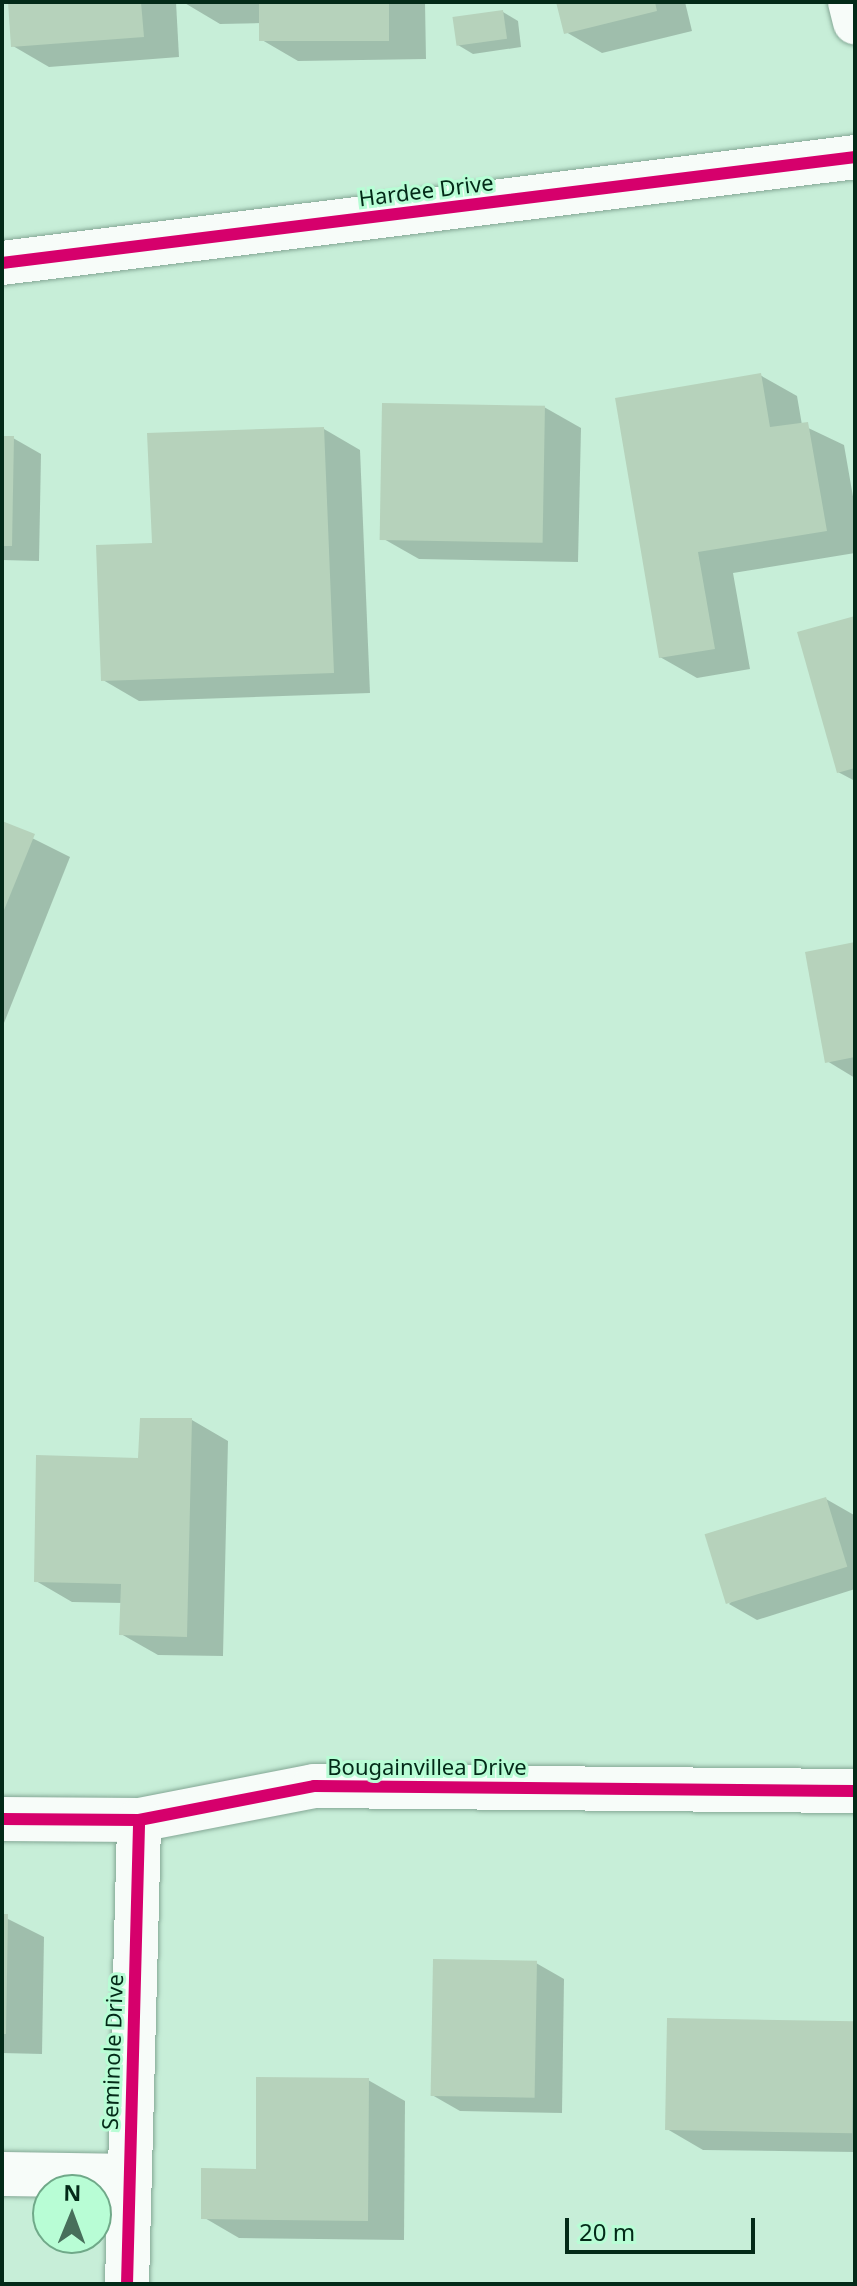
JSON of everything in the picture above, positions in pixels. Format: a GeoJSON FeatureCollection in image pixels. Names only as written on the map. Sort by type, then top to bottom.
{"type":"FeatureCollection","features":[{"type":"Feature","properties":{"kind":"street"},"geometry":{"type":"LineString","coordinates":[[850,2],[855,22]]}},
{"type":"Feature","properties":{"kind":"street","name":"Hardee Drive"},"geometry":{"type":"LineString","coordinates":[[2,263],[855,157]]}},
{"type":"Feature","properties":{"kind":"street","name":"Bougainvillea Drive"},"geometry":{"type":"LineString","coordinates":[[2,1819],[139,1820],[314,1786],[855,1791]]}},
{"type":"Feature","properties":{"kind":"street","name":"Seminole Drive"},"geometry":{"type":"LineString","coordinates":[[127,2284],[139,1820]]}},
{"type":"Feature","properties":{"kind":"street"},"geometry":{"type":"LineString","coordinates":[[2,2174],[129,2176]]}},
{"type":"Feature","properties":{"kind":"building"},"geometry":{"type":"Polygon","coordinates":[[[8,2],[141,2],[144,37],[11,47],[8,2]]]}},
{"type":"Feature","properties":{"kind":"building"},"geometry":{"type":"Polygon","coordinates":[[[259,2],[389,2],[389,41],[259,41],[259,2]]]}},
{"type":"Feature","properties":{"kind":"building"},"geometry":{"type":"Polygon","coordinates":[[[556,2],[655,2],[657,11],[564,34],[556,2]]]}},
{"type":"Feature","properties":{"kind":"building"},"geometry":{"type":"Polygon","coordinates":[[[503,10],[507,39],[457,46],[452,17],[503,10]]]}},
{"type":"Feature","properties":{"kind":"building"},"geometry":{"type":"Polygon","coordinates":[[[761,373],[770,427],[808,422],[827,531],[698,552],[715,649],[659,658],[615,398],[761,373]]]}},
{"type":"Feature","properties":{"kind":"building"},"geometry":{"type":"Polygon","coordinates":[[[382,403],[545,406],[543,543],[380,540],[382,403]]]}},
{"type":"Feature","properties":{"kind":"building"},"geometry":{"type":"Polygon","coordinates":[[[324,427],[334,673],[101,681],[96,545],[152,543],[147,433],[324,427]]]}},
{"type":"Feature","properties":{"kind":"building"},"geometry":{"type":"Polygon","coordinates":[[[2,436],[14,436],[12,546],[2,546],[2,436]]]}},
{"type":"Feature","properties":{"kind":"building"},"geometry":{"type":"Polygon","coordinates":[[[855,616],[855,768],[837,773],[797,632],[855,616]]]}},
{"type":"Feature","properties":{"kind":"building"},"geometry":{"type":"Polygon","coordinates":[[[2,821],[35,834],[2,915],[2,821]]]}},
{"type":"Feature","properties":{"kind":"building"},"geometry":{"type":"Polygon","coordinates":[[[855,942],[855,1057],[825,1063],[805,952],[855,942]]]}},
{"type":"Feature","properties":{"kind":"building"},"geometry":{"type":"Polygon","coordinates":[[[140,1418],[192,1418],[187,1637],[119,1635],[121,1584],[34,1582],[36,1455],[138,1458],[140,1418]]]}},
{"type":"Feature","properties":{"kind":"building"},"geometry":{"type":"Polygon","coordinates":[[[826,1497],[847,1567],[726,1604],[705,1534],[826,1497]]]}},
{"type":"Feature","properties":{"kind":"building"},"geometry":{"type":"Polygon","coordinates":[[[2,1914],[8,1914],[6,2034],[2,2034],[2,1914]]]}},
{"type":"Feature","properties":{"kind":"building"},"geometry":{"type":"Polygon","coordinates":[[[433,1959],[537,1961],[535,2098],[431,2096],[433,1959]]]}},
{"type":"Feature","properties":{"kind":"building"},"geometry":{"type":"Polygon","coordinates":[[[667,2018],[854,2021],[852,2133],[665,2130],[667,2018]]]}},
{"type":"Feature","properties":{"kind":"building"},"geometry":{"type":"Polygon","coordinates":[[[256,2077],[369,2078],[368,2221],[201,2219],[201,2168],[256,2169],[256,2077]]]}},
{"type":"Feature","properties":{"kind":"cycle path"},"geometry":{"type":"LineString","coordinates":[[2,263],[855,157]]}},
{"type":"Feature","properties":{"kind":"cycle path"},"geometry":{"type":"LineString","coordinates":[[2,1819],[139,1820],[314,1786],[855,1791]]}},
{"type":"Feature","properties":{"kind":"cycle path"},"geometry":{"type":"LineString","coordinates":[[127,2284],[139,1820]]}}]}
